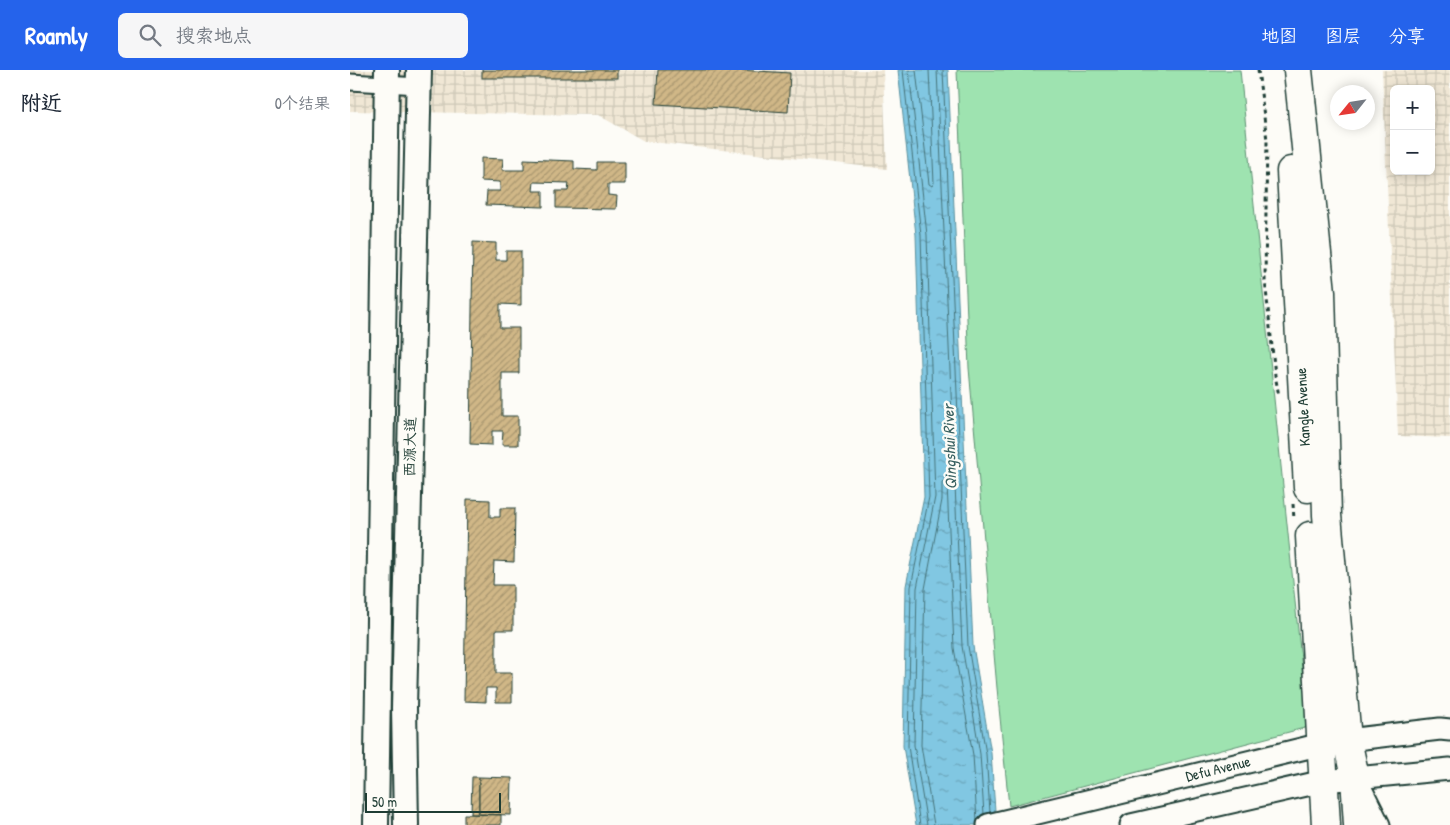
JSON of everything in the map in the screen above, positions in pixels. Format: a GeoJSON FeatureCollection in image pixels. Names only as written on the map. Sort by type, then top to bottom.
{"type":"FeatureCollection","features":[{"type":"Feature","properties":{"kind":"highway","name":"Kangle Avenue"},"geometry":{"type":"LineString","coordinates":[[1285,70],[1334,742]]}},
{"type":"Feature","properties":{"kind":"highway","name":"Kangle Avenue"},"geometry":{"type":"LineString","coordinates":[[1298,70],[1321,292],[1334,742]]}},
{"type":"Feature","properties":{"kind":"highway"},"geometry":{"type":"LineString","coordinates":[[1334,742],[1355,778],[1358,825]]}},
{"type":"Feature","properties":{"kind":"highway"},"geometry":{"type":"LineString","coordinates":[[1326,825],[1324,781],[1334,742]]}},
{"type":"Feature","properties":{"kind":"main road","name":"西源大道"},"geometry":{"type":"LineString","coordinates":[[376,825],[387,77]]}},
{"type":"Feature","properties":{"kind":"main road","name":"西源大道"},"geometry":{"type":"LineString","coordinates":[[406,825],[404,708],[419,78]]}},
{"type":"Feature","properties":{"kind":"main road","name":"Defu Avenue"},"geometry":{"type":"LineString","coordinates":[[988,825],[1334,742],[1440,729],[1450,730]]}},
{"type":"Feature","properties":{"kind":"main road"},"geometry":{"type":"LineString","coordinates":[[1132,825],[1324,781],[1450,769]]}},
{"type":"Feature","properties":{"kind":"main road"},"geometry":{"type":"LineString","coordinates":[[1355,778],[1379,825]]}},
{"type":"Feature","properties":{"kind":"street"},"geometry":{"type":"LineString","coordinates":[[350,82],[387,77],[419,78]]}},
{"type":"Feature","properties":{"kind":"path"},"geometry":{"type":"LineString","coordinates":[[1258,70],[1267,140],[1265,280],[1275,375],[1280,402]]}},
{"type":"Feature","properties":{"kind":"path"},"geometry":{"type":"LineString","coordinates":[[1293,495],[1294,521]]}},
{"type":"Feature","properties":{"kind":"shaded area"},"geometry":{"type":"Polygon","coordinates":[[[350,70],[883,70],[887,169],[644,141],[598,115],[350,111],[350,70]]]}},
{"type":"Feature","properties":{"kind":"shaded area"},"geometry":{"type":"Polygon","coordinates":[[[1382,70],[1450,70],[1450,438],[1398,436],[1382,70]]]}},
{"type":"Feature","properties":{"kind":"green space"},"geometry":{"type":"Polygon","coordinates":[[[957,70],[1240,70],[1308,727],[1009,806],[969,368],[957,70]]]}},
{"type":"Feature","properties":{"kind":"water","name":"Qingshui River"},"geometry":{"type":"Polygon","coordinates":[[[898,70],[948,70],[973,646],[991,753],[996,825],[916,825],[903,746],[906,586],[924,497],[916,235],[898,70]]]}},
{"type":"Feature","properties":{"kind":"building"},"geometry":{"type":"Polygon","coordinates":[[[482,70],[617,70],[617,78],[482,78],[482,70]]]}},
{"type":"Feature","properties":{"kind":"building"},"geometry":{"type":"Polygon","coordinates":[[[658,70],[740,70],[790,73],[788,112],[656,104],[658,70]]]}},
{"type":"Feature","properties":{"kind":"building"},"geometry":{"type":"Polygon","coordinates":[[[481,158],[503,159],[502,170],[524,170],[524,159],[574,161],[574,169],[597,170],[597,162],[625,162],[625,184],[608,184],[608,195],[617,196],[616,209],[556,208],[556,191],[568,191],[569,183],[534,182],[533,191],[543,191],[543,207],[486,205],[487,191],[500,191],[500,182],[481,181],[481,158]]]}},
{"type":"Feature","properties":{"kind":"building"},"geometry":{"type":"Polygon","coordinates":[[[473,242],[496,243],[496,260],[506,260],[506,251],[521,251],[521,305],[500,304],[500,328],[519,328],[519,373],[502,373],[502,416],[518,416],[518,445],[502,445],[503,431],[492,431],[492,445],[470,444],[473,242]]]}},
{"type":"Feature","properties":{"kind":"building"},"geometry":{"type":"Polygon","coordinates":[[[467,499],[490,500],[490,517],[500,517],[500,508],[515,508],[514,562],[494,561],[493,585],[513,585],[513,630],[496,630],[496,673],[512,673],[512,702],[496,702],[496,688],[486,688],[486,702],[464,701],[467,499]]]}},
{"type":"Feature","properties":{"kind":"building"},"geometry":{"type":"Polygon","coordinates":[[[472,777],[479,777],[479,814],[471,814],[472,777]]]}},
{"type":"Feature","properties":{"kind":"building"},"geometry":{"type":"Polygon","coordinates":[[[479,777],[512,778],[511,815],[479,814],[479,777]]]}},
{"type":"Feature","properties":{"kind":"building"},"geometry":{"type":"Polygon","coordinates":[[[464,814],[501,815],[501,825],[464,825],[464,814]]]}}]}
